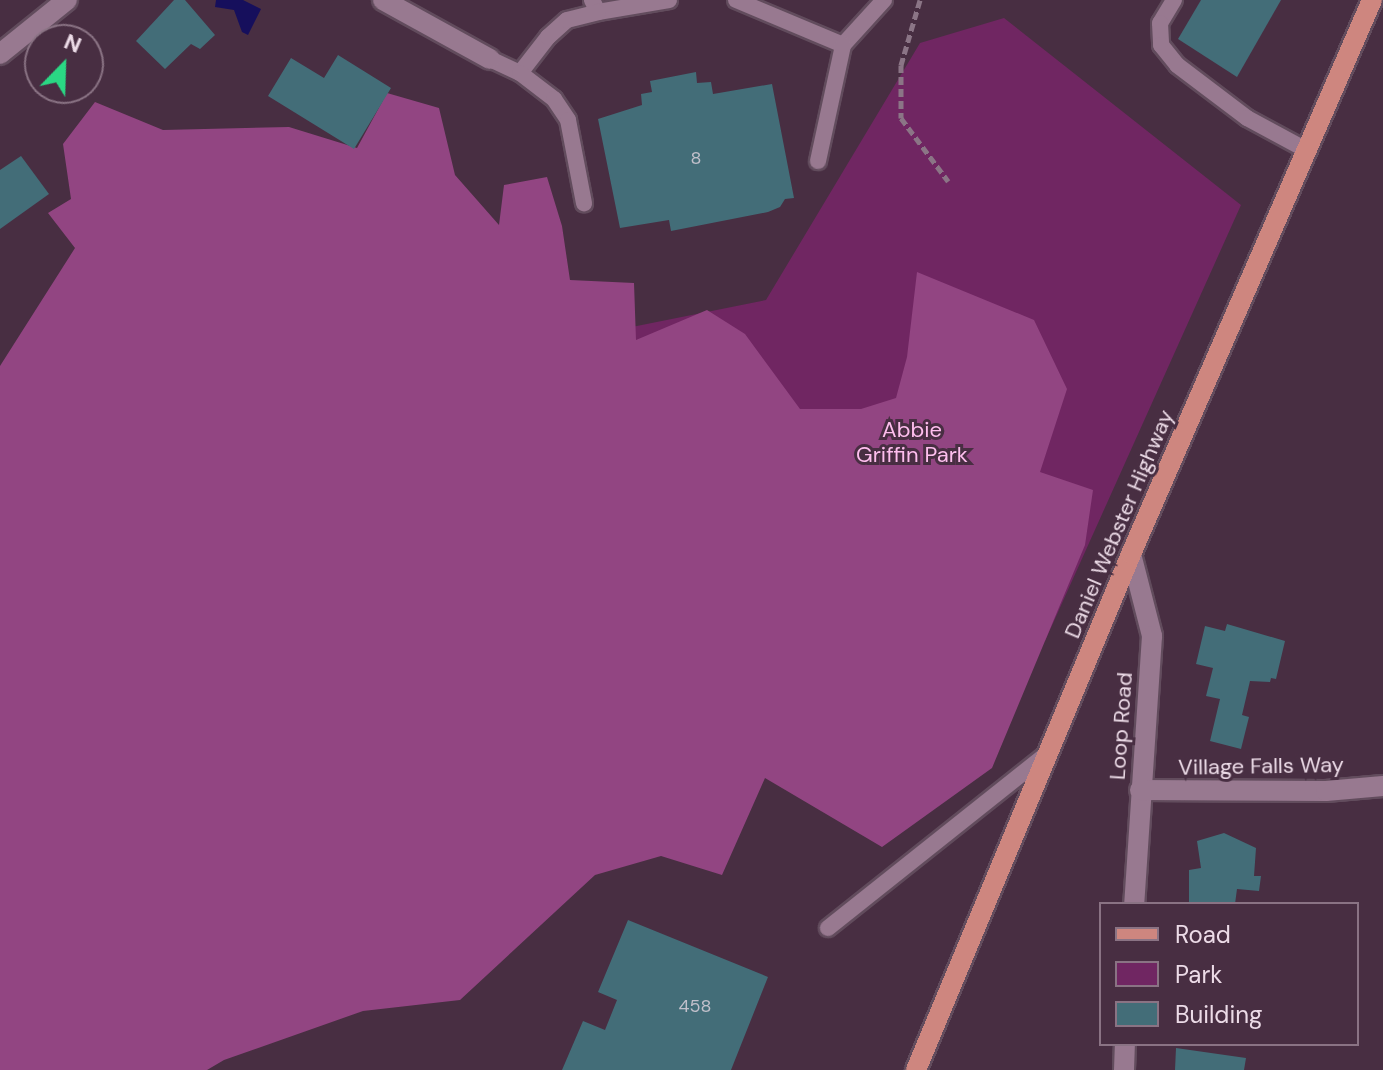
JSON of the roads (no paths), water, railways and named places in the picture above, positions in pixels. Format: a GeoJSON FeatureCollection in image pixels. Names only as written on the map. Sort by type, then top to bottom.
{"type":"FeatureCollection","features":[{"type":"Feature","properties":{"kind":"main road","name":"Daniel Webster Highway"},"geometry":{"type":"LineString","coordinates":[[916,1070],[1131,554],[1372,0]]}},
{"type":"Feature","properties":{"kind":"street"},"geometry":{"type":"LineString","coordinates":[[0,54],[67,0]]}},
{"type":"Feature","properties":{"kind":"street"},"geometry":{"type":"LineString","coordinates":[[383,0],[490,59]]}},
{"type":"Feature","properties":{"kind":"street","name":"Loop Road"},"geometry":{"type":"LineString","coordinates":[[1131,554],[1152,636],[1134,902]]}},
{"type":"Feature","properties":{"kind":"street","name":"Village Falls Way"},"geometry":{"type":"LineString","coordinates":[[1140,790],[1326,791],[1383,786]]}},
{"type":"Feature","properties":{"kind":"street"},"geometry":{"type":"LineString","coordinates":[[1124,1070],[1125,1046]]}},
{"type":"Feature","properties":{"kind":"lane"},"geometry":{"type":"LineString","coordinates":[[520,73],[548,37],[567,20],[595,6],[669,0]]}},
{"type":"Feature","properties":{"kind":"lane"},"geometry":{"type":"LineString","coordinates":[[736,0],[843,45]]}},
{"type":"Feature","properties":{"kind":"lane"},"geometry":{"type":"LineString","coordinates":[[818,161],[843,45],[884,0]]}},
{"type":"Feature","properties":{"kind":"lane"},"geometry":{"type":"LineString","coordinates":[[1174,0],[1160,23],[1161,45],[1177,65],[1247,118],[1308,151]]}},
{"type":"Feature","properties":{"kind":"lane"},"geometry":{"type":"LineString","coordinates":[[490,59],[520,73],[554,99],[568,120],[584,203]]}},
{"type":"Feature","properties":{"kind":"lane"},"geometry":{"type":"LineString","coordinates":[[828,928],[1049,752]]}},
{"type":"Feature","properties":{"kind":"park label","name":"Abbie Griffin Park"},"geometry":{"type":"Point","coordinates":[912,442]}}]}
